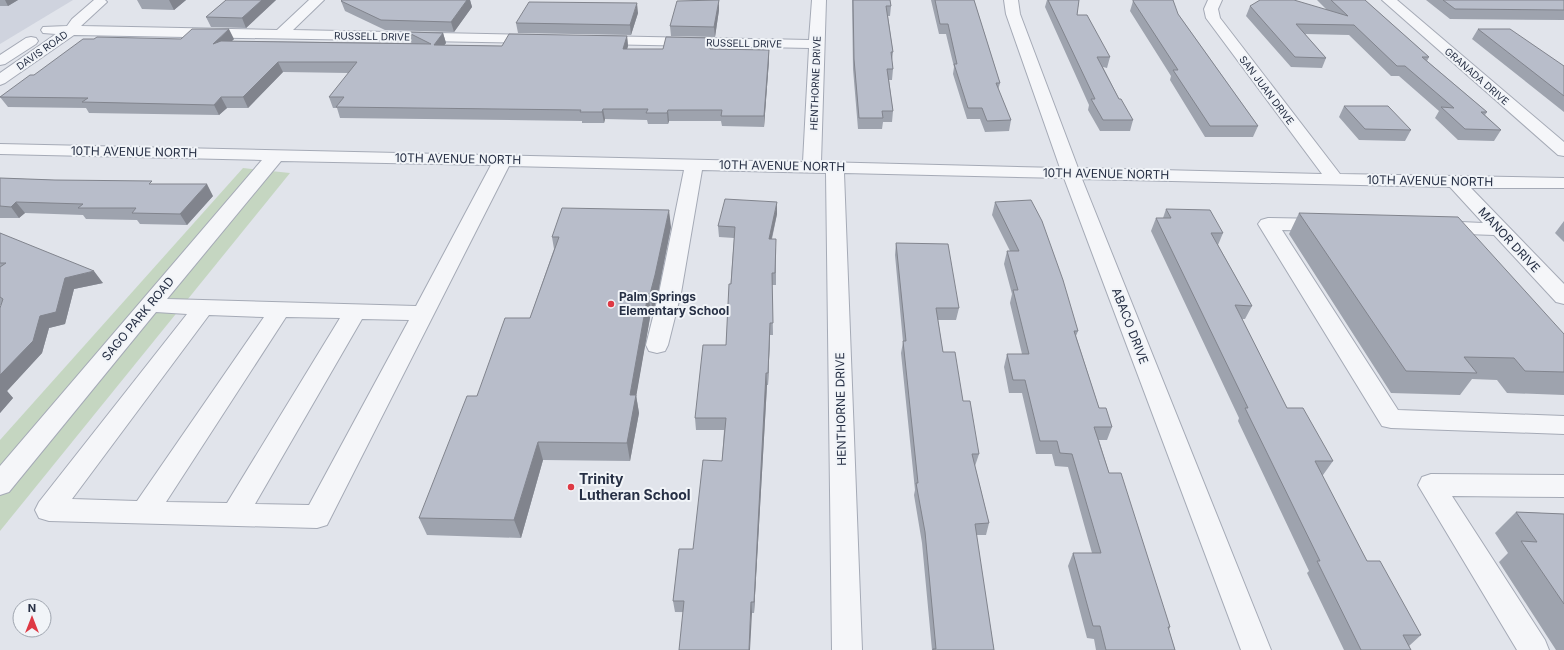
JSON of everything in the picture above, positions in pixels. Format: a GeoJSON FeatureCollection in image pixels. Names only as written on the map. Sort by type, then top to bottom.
{"type":"FeatureCollection","features":[{"type":"Feature","properties":{"kind":"street"},"geometry":{"type":"LineString","coordinates":[[280,35],[317,0]]}},
{"type":"Feature","properties":{"kind":"street","name":"HENTHORNE DRIVE"},"geometry":{"type":"LineString","coordinates":[[819,0],[817,6],[816,44],[824,167],[847,650]]}},
{"type":"Feature","properties":{"kind":"street","name":"ABACO DRIVE"},"geometry":{"type":"LineString","coordinates":[[1011,0],[1013,14],[1071,173],[1256,650]]}},
{"type":"Feature","properties":{"kind":"street","name":"SAN JUAN DRIVE"},"geometry":{"type":"LineString","coordinates":[[1214,0],[1211,9],[1213,18],[1334,178]]}},
{"type":"Feature","properties":{"kind":"street","name":"GRANADA DRIVE"},"geometry":{"type":"LineString","coordinates":[[1389,0],[1564,151]]}},
{"type":"Feature","properties":{"kind":"street","name":"DAVIS ROAD"},"geometry":{"type":"LineString","coordinates":[[0,61],[48,30],[102,1]]}},
{"type":"Feature","properties":{"kind":"street","name":"DAVIS ROAD"},"geometry":{"type":"LineString","coordinates":[[0,80],[70,31],[77,22],[102,1]]}},
{"type":"Feature","properties":{"kind":"street","name":"RUSSELL DRIVE"},"geometry":{"type":"LineString","coordinates":[[48,30],[550,40]]}},
{"type":"Feature","properties":{"kind":"street","name":"RUSSELL DRIVE"},"geometry":{"type":"LineString","coordinates":[[582,40],[816,44]]}},
{"type":"Feature","properties":{"kind":"street","name":"10TH AVENUE NORTH"},"geometry":{"type":"LineString","coordinates":[[0,148],[1455,182],[1564,183]]}},
{"type":"Feature","properties":{"kind":"street","name":"SAGO PARK ROAD"},"geometry":{"type":"LineString","coordinates":[[0,484],[276,155]]}},
{"type":"Feature","properties":{"kind":"street"},"geometry":{"type":"LineString","coordinates":[[203,308],[49,510],[317,517],[503,160]]}},
{"type":"Feature","properties":{"kind":"street"},"geometry":{"type":"LineString","coordinates":[[657,345],[670,293],[694,164]]}},
{"type":"Feature","properties":{"kind":"street","name":"MANOR DRIVE"},"geometry":{"type":"LineString","coordinates":[[1455,182],[1563,296]]}},
{"type":"Feature","properties":{"kind":"street"},"geometry":{"type":"LineString","coordinates":[[1346,225],[1268,224],[1391,419],[1564,425]]}},
{"type":"Feature","properties":{"kind":"street"},"geometry":{"type":"LineString","coordinates":[[1415,227],[1499,229]]}},
{"type":"Feature","properties":{"kind":"street"},"geometry":{"type":"LineString","coordinates":[[150,305],[203,308],[423,313]]}},
{"type":"Feature","properties":{"kind":"street"},"geometry":{"type":"LineString","coordinates":[[144,513],[280,310]]}},
{"type":"Feature","properties":{"kind":"street"},"geometry":{"type":"LineString","coordinates":[[234,515],[355,312]]}},
{"type":"Feature","properties":{"kind":"street"},"geometry":{"type":"LineString","coordinates":[[1534,650],[1431,485],[1564,486]]}},
{"type":"Feature","properties":{"kind":"shaded area"},"geometry":{"type":"Polygon","coordinates":[[[0,0],[73,0],[0,44],[0,0]]]}},
{"type":"Feature","properties":{"kind":"green space"},"geometry":{"type":"Polygon","coordinates":[[[243,168],[290,173],[0,531],[0,440],[243,168]]]}},
{"type":"Feature","properties":{"kind":"building"},"geometry":{"type":"Polygon","coordinates":[[[226,0],[262,0],[242,18],[206,17],[226,0]]]}},
{"type":"Feature","properties":{"kind":"building"},"geometry":{"type":"Polygon","coordinates":[[[467,0],[451,22],[381,20],[341,1],[467,0]]]}},
{"type":"Feature","properties":{"kind":"building"},"geometry":{"type":"Polygon","coordinates":[[[719,0],[714,27],[670,26],[677,1],[719,0]]]}},
{"type":"Feature","properties":{"kind":"building"},"geometry":{"type":"Polygon","coordinates":[[[853,0],[890,0],[891,6],[886,6],[893,52],[891,52],[893,69],[887,69],[893,111],[882,111],[883,118],[859,118],[854,59],[853,0]]]}},
{"type":"Feature","properties":{"kind":"building"},"geometry":{"type":"Polygon","coordinates":[[[935,0],[974,0],[1000,83],[996,83],[1011,120],[987,121],[982,108],[968,108],[954,64],[957,64],[948,24],[940,24],[935,0]]]}},
{"type":"Feature","properties":{"kind":"building"},"geometry":{"type":"Polygon","coordinates":[[[1048,0],[1079,0],[1077,15],[1087,15],[1110,57],[1097,57],[1119,99],[1121,99],[1133,120],[1103,120],[1091,99],[1095,99],[1048,0]]]}},
{"type":"Feature","properties":{"kind":"building"},"geometry":{"type":"Polygon","coordinates":[[[1133,0],[1173,0],[1178,14],[1258,126],[1210,126],[1173,70],[1178,70],[1133,0]]]}},
{"type":"Feature","properties":{"kind":"building"},"geometry":{"type":"Polygon","coordinates":[[[1260,0],[1294,0],[1348,16],[1331,0],[1365,0],[1429,57],[1422,57],[1487,112],[1481,112],[1501,130],[1465,129],[1441,107],[1454,108],[1405,66],[1397,66],[1354,25],[1296,24],[1326,58],[1295,57],[1250,6],[1260,0]]]}},
{"type":"Feature","properties":{"kind":"building"},"geometry":{"type":"Polygon","coordinates":[[[1443,0],[1564,0],[1564,10],[1455,9],[1443,0]]]}},
{"type":"Feature","properties":{"kind":"building"},"geometry":{"type":"Polygon","coordinates":[[[529,2],[637,3],[630,25],[516,23],[529,2]]]}},
{"type":"Feature","properties":{"kind":"building"},"geometry":{"type":"Polygon","coordinates":[[[192,29],[229,29],[213,44],[221,41],[431,44],[407,32],[443,33],[434,45],[502,46],[509,34],[627,36],[623,49],[663,49],[666,37],[712,38],[710,49],[769,50],[764,116],[721,116],[722,110],[668,110],[667,113],[646,113],[648,109],[603,109],[602,112],[580,112],[581,110],[336,107],[344,97],[329,97],[357,62],[278,62],[243,97],[221,97],[214,105],[82,102],[88,98],[0,97],[30,75],[34,75],[83,39],[94,39],[97,37],[181,39],[192,29]]]}},
{"type":"Feature","properties":{"kind":"building"},"geometry":{"type":"Polygon","coordinates":[[[1478,29],[1510,29],[1564,66],[1564,96],[1478,29]]]}},
{"type":"Feature","properties":{"kind":"building"},"geometry":{"type":"Polygon","coordinates":[[[1344,106],[1388,106],[1411,130],[1365,129],[1344,106]]]}},
{"type":"Feature","properties":{"kind":"building"},"geometry":{"type":"Polygon","coordinates":[[[0,178],[152,181],[149,184],[207,184],[180,214],[132,213],[136,208],[78,208],[83,204],[16,202],[11,207],[0,206],[0,178]]]}},
{"type":"Feature","properties":{"kind":"building"},"geometry":{"type":"Polygon","coordinates":[[[725,199],[777,202],[769,239],[776,239],[775,273],[772,273],[773,323],[770,323],[768,373],[766,373],[754,602],[751,602],[749,650],[679,650],[684,601],[673,601],[679,549],[693,549],[703,460],[722,461],[726,418],[695,418],[703,345],[726,345],[729,284],[731,284],[735,227],[718,226],[725,199]]]}},
{"type":"Feature","properties":{"kind":"building"},"geometry":{"type":"Polygon","coordinates":[[[1031,200],[1042,221],[1063,280],[1078,331],[1074,331],[1099,408],[1106,408],[1112,427],[1094,427],[1109,473],[1121,473],[1170,627],[1168,627],[1175,650],[1106,650],[1100,626],[1093,626],[1073,553],[1101,553],[1072,454],[1060,453],[1057,441],[1040,441],[1025,380],[1013,380],[1007,354],[1029,354],[1013,290],[1018,290],[1007,251],[1019,251],[995,202],[1031,200]]]}},
{"type":"Feature","properties":{"kind":"building"},"geometry":{"type":"Polygon","coordinates":[[[562,208],[669,210],[655,275],[650,294],[648,294],[630,395],[636,395],[627,443],[538,442],[514,520],[419,518],[467,396],[477,396],[505,318],[530,318],[559,237],[552,237],[562,208]]]}},
{"type":"Feature","properties":{"kind":"building"},"geometry":{"type":"Polygon","coordinates":[[[1166,209],[1210,210],[1223,233],[1211,233],[1252,306],[1235,305],[1287,408],[1303,408],[1333,461],[1315,461],[1367,561],[1380,561],[1421,635],[1403,635],[1411,650],[1361,650],[1317,561],[1320,561],[1245,408],[1248,408],[1156,218],[1171,218],[1166,209]]]}},
{"type":"Feature","properties":{"kind":"building"},"geometry":{"type":"Polygon","coordinates":[[[1299,213],[1458,217],[1564,334],[1564,372],[1525,371],[1514,358],[1464,357],[1477,373],[1406,371],[1299,213]]]}},
{"type":"Feature","properties":{"kind":"building"},"geometry":{"type":"Polygon","coordinates":[[[0,233],[94,271],[65,278],[56,312],[40,316],[33,341],[0,375],[0,308],[3,299],[0,297],[0,267],[6,263],[0,263],[0,233]]]}},
{"type":"Feature","properties":{"kind":"building"},"geometry":{"type":"Polygon","coordinates":[[[896,243],[948,244],[959,308],[936,308],[943,352],[955,352],[963,401],[970,401],[979,454],[972,454],[989,523],[975,524],[994,650],[933,650],[936,649],[925,532],[916,483],[918,483],[903,341],[906,341],[896,243]]]}},
{"type":"Feature","properties":{"kind":"building"},"geometry":{"type":"Polygon","coordinates":[[[1516,512],[1564,514],[1564,604],[1521,541],[1537,542],[1516,512]]]}},
{"type":"Feature","properties":{"kind":"place","name":"Palm Springs Elementary School"},"geometry":{"type":"Point","coordinates":[611,304]}},
{"type":"Feature","properties":{"kind":"place","name":"Trinity Lutheran School"},"geometry":{"type":"Point","coordinates":[571,487]}}]}
